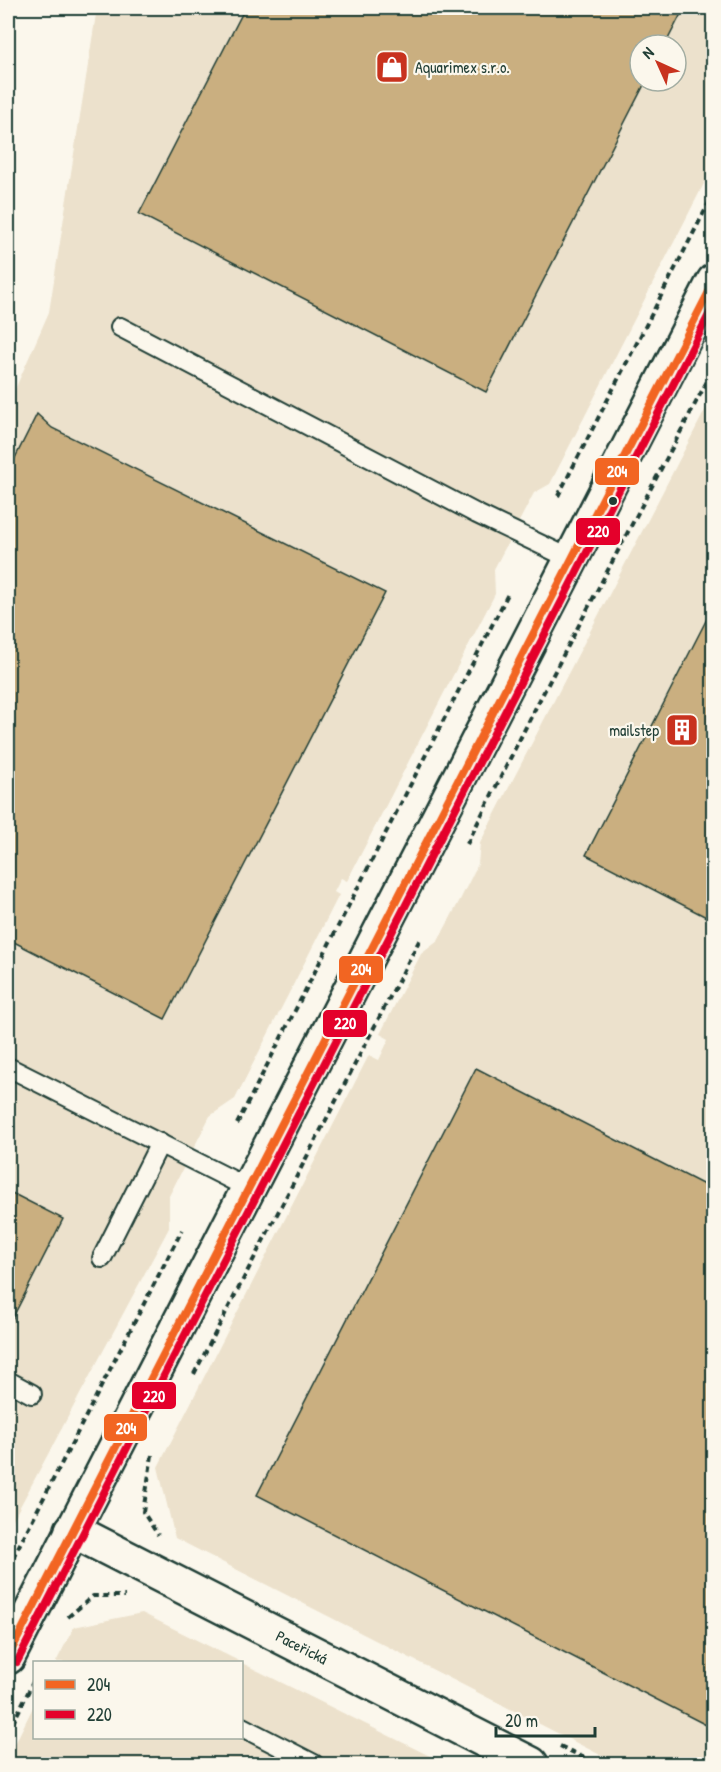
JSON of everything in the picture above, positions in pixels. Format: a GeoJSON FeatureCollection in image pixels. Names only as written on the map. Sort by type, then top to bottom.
{"type":"FeatureCollection","features":[{"type":"Feature","properties":{"kind":"street"},"geometry":{"type":"LineString","coordinates":[[8,1657],[714,281]]}},
{"type":"Feature","properties":{"kind":"street","name":"Paceřická"},"geometry":{"type":"LineString","coordinates":[[72,1530],[144,1567],[543,1753]]}},
{"type":"Feature","properties":{"kind":"lane"},"geometry":{"type":"LineString","coordinates":[[120,327],[477,514],[571,559]]}},
{"type":"Feature","properties":{"kind":"lane"},"geometry":{"type":"LineString","coordinates":[[8,1067],[248,1188]]}},
{"type":"Feature","properties":{"kind":"lane"},"geometry":{"type":"LineString","coordinates":[[102,1258],[160,1143]]}},
{"type":"Feature","properties":{"kind":"lane"},"geometry":{"type":"LineString","coordinates":[[8,1382],[32,1394]]}},
{"type":"Feature","properties":{"kind":"lane"},"geometry":{"type":"LineString","coordinates":[[243,1728],[314,1764]]}},
{"type":"Feature","properties":{"kind":"path"},"geometry":{"type":"LineString","coordinates":[[558,496],[714,193]]}},
{"type":"Feature","properties":{"kind":"path"},"geometry":{"type":"LineString","coordinates":[[467,844],[537,705],[714,368]]}},
{"type":"Feature","properties":{"kind":"path"},"geometry":{"type":"LineString","coordinates":[[237,1124],[509,592]]}},
{"type":"Feature","properties":{"kind":"path"},"geometry":{"type":"LineString","coordinates":[[190,1382],[420,939]]}},
{"type":"Feature","properties":{"kind":"path"},"geometry":{"type":"LineString","coordinates":[[8,1567],[182,1230]]}},
{"type":"Feature","properties":{"kind":"path"},"geometry":{"type":"LineString","coordinates":[[65,1620],[93,1596],[128,1596],[160,1538],[143,1512],[151,1456],[157,1446]]}},
{"type":"Feature","properties":{"kind":"path"},"geometry":{"type":"LineString","coordinates":[[8,1733],[33,1682]]}},
{"type":"Feature","properties":{"kind":"path"},"geometry":{"type":"LineString","coordinates":[[543,1753],[597,1764]]}},
{"type":"Feature","properties":{"kind":"shaded area"},"geometry":{"type":"Polygon","coordinates":[[[97,8],[713,8],[713,166],[550,484],[534,493],[494,569],[495,594],[347,881],[341,878],[334,892],[339,895],[235,1099],[210,1116],[169,1196],[169,1228],[8,1529],[8,403],[49,312],[97,8]]]}},
{"type":"Feature","properties":{"kind":"shaded area"},"geometry":{"type":"Polygon","coordinates":[[[713,395],[713,1764],[618,1764],[175,1538],[158,1467],[369,1055],[379,1060],[389,1039],[380,1034],[421,954],[438,941],[461,898],[478,864],[480,843],[713,395]]]}},
{"type":"Feature","properties":{"kind":"shaded area"},"geometry":{"type":"Polygon","coordinates":[[[142,1613],[239,1661],[57,1661],[74,1627],[142,1613]]]}},
{"type":"Feature","properties":{"kind":"shaded area"},"geometry":{"type":"Polygon","coordinates":[[[243,1663],[446,1764],[8,1764],[8,1758],[33,1707],[33,1739],[243,1739],[243,1663]]]}},
{"type":"Feature","properties":{"kind":"building"},"geometry":{"type":"Polygon","coordinates":[[[245,8],[684,8],[671,33],[628,33],[628,93],[640,93],[486,392],[139,214],[245,8]]]}},
{"type":"Feature","properties":{"kind":"building"},"geometry":{"type":"Polygon","coordinates":[[[37,414],[52,428],[385,593],[165,1019],[8,939],[8,472],[37,414]]]}},
{"type":"Feature","properties":{"kind":"building","name":"mailstep"},"geometry":{"type":"Polygon","coordinates":[[[714,605],[714,921],[586,855],[714,605]]]}},
{"type":"Feature","properties":{"kind":"building"},"geometry":{"type":"Polygon","coordinates":[[[476,1068],[714,1190],[714,1729],[257,1495],[476,1068]]]}},
{"type":"Feature","properties":{"kind":"building"},"geometry":{"type":"Polygon","coordinates":[[[8,1191],[63,1219],[8,1327],[8,1191]]]}},
{"type":"Feature","properties":{"kind":"transit line","name":"204"},"geometry":{"type":"LineString","coordinates":[[8,1657],[714,282]]}},
{"type":"Feature","properties":{"kind":"transit line","name":"220"},"geometry":{"type":"LineString","coordinates":[[17,1662],[714,305]]}},
{"type":"Feature","properties":{"kind":"place","name":"Aquarimex s.r.o."},"geometry":{"type":"Point","coordinates":[392,67]}},
{"type":"Feature","properties":{"kind":"place","name":"mailstep"},"geometry":{"type":"Point","coordinates":[682,730]}}]}
